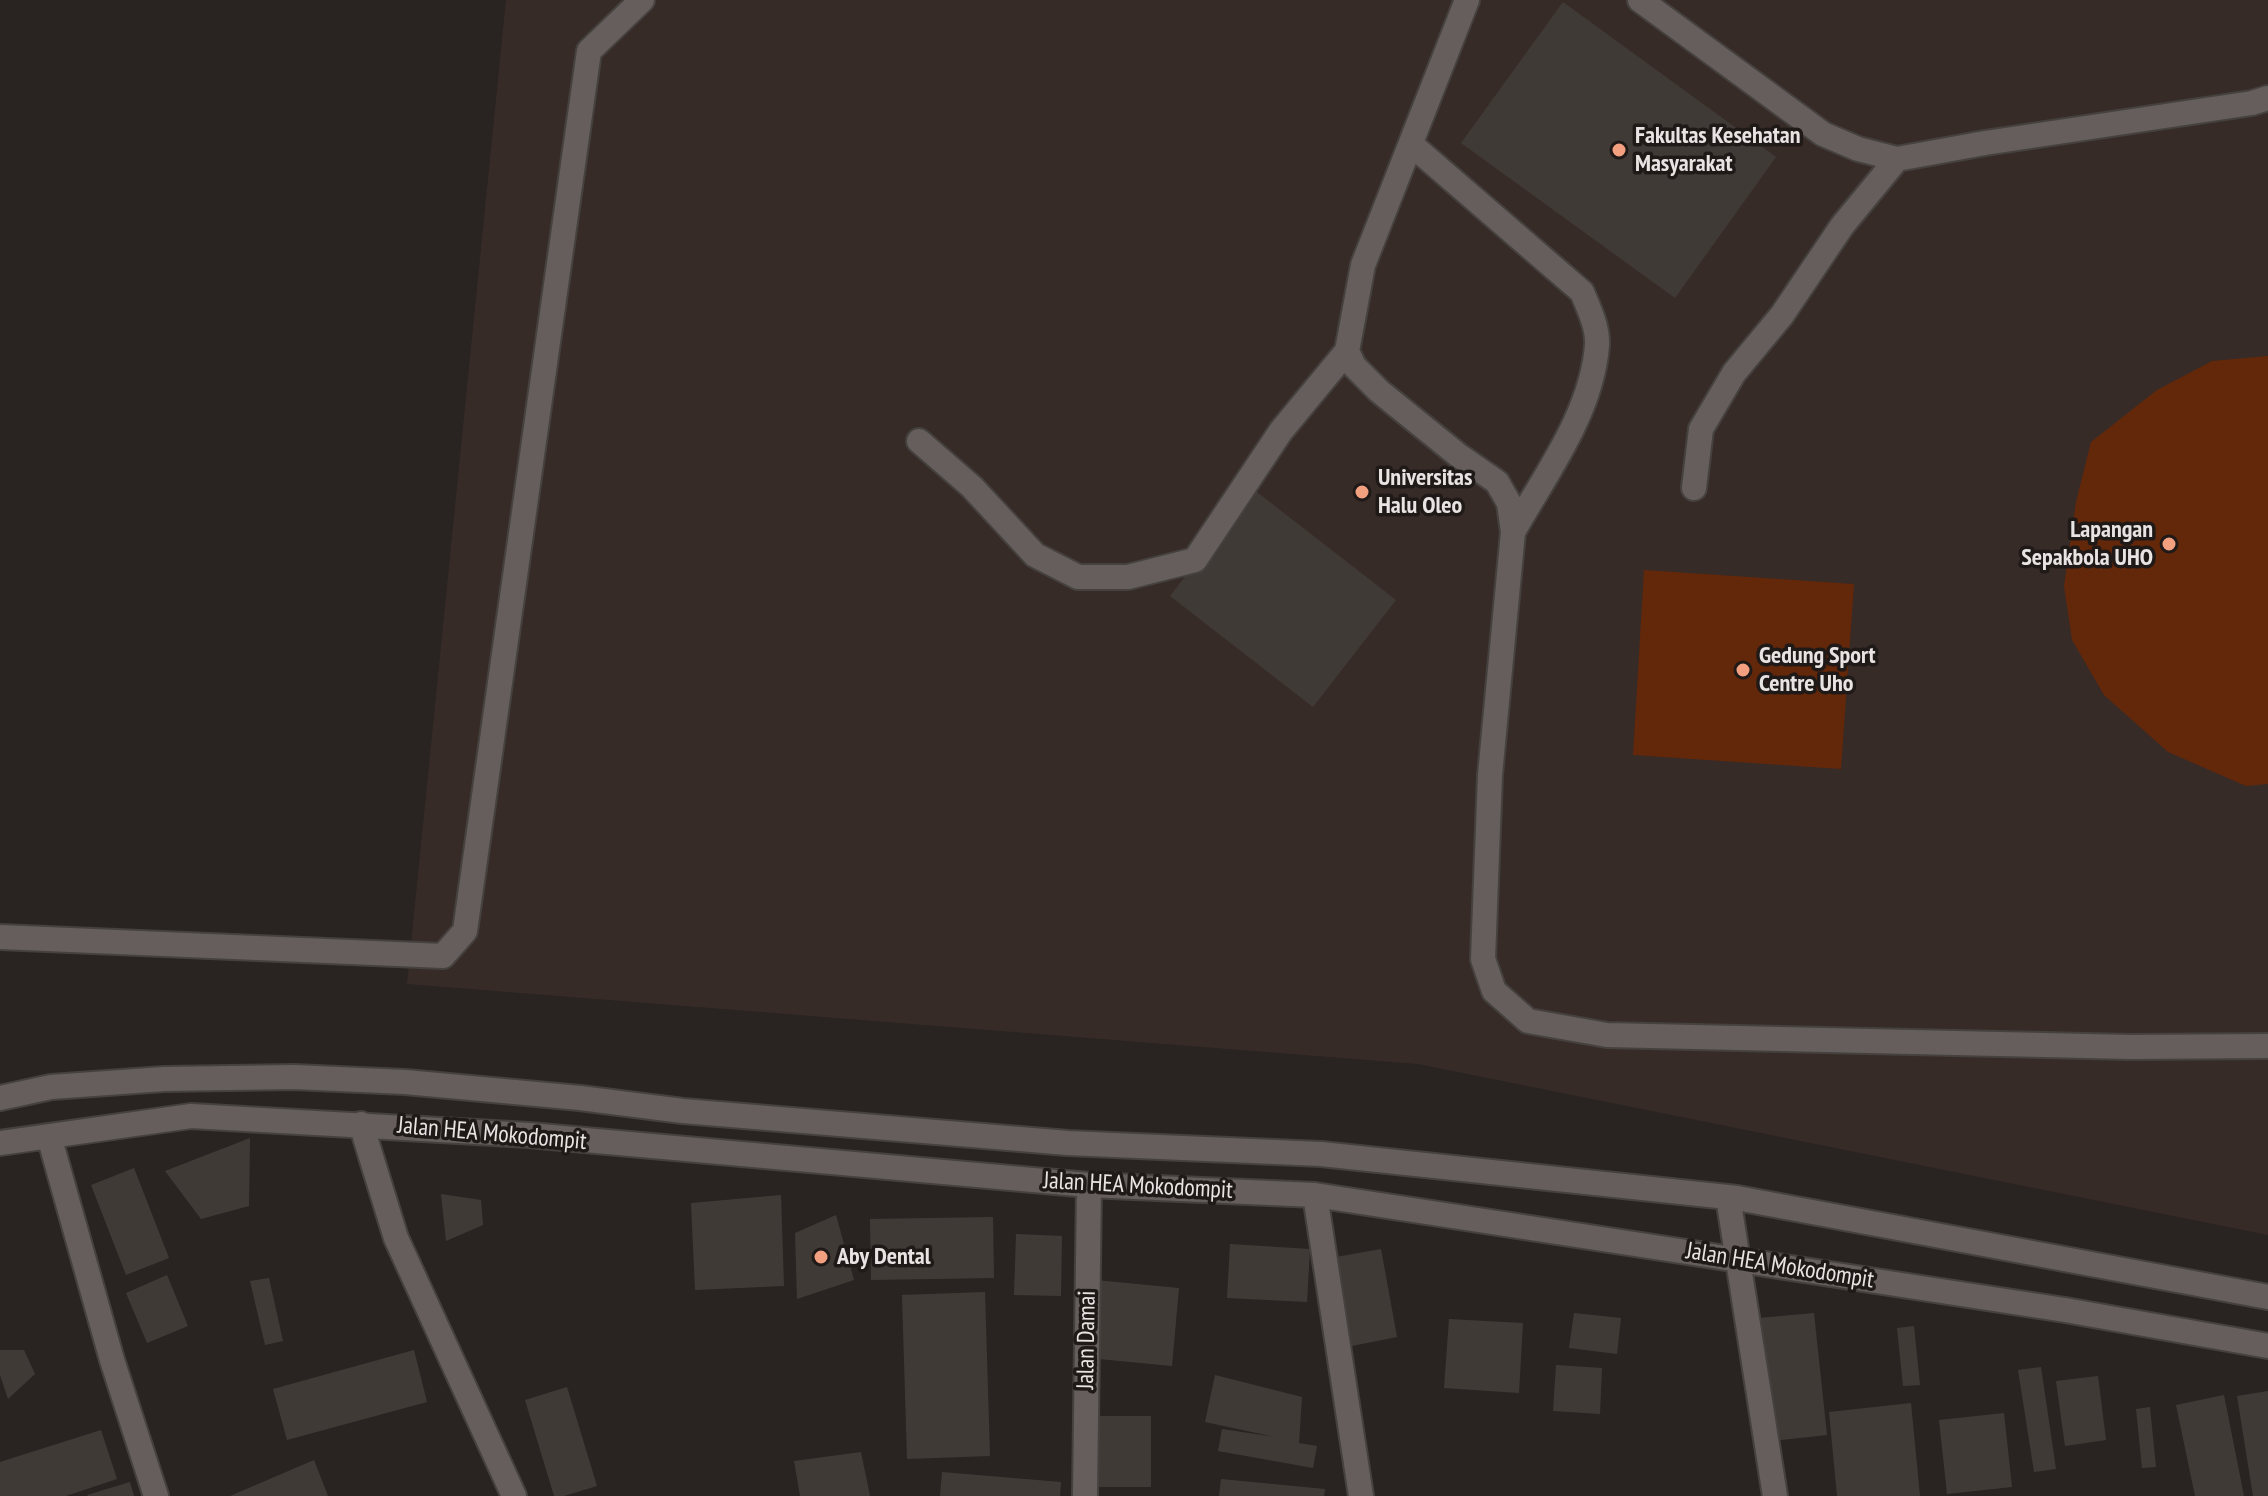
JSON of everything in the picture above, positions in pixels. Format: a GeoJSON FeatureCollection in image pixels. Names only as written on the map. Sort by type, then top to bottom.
{"type":"FeatureCollection","features":[{"type":"Feature","properties":{"kind":"street"},"geometry":{"type":"LineString","coordinates":[[0,937],[443,956],[465,931],[589,51],[642,0]]}},
{"type":"Feature","properties":{"kind":"street"},"geometry":{"type":"LineString","coordinates":[[919,441],[972,487],[1035,555],[1078,577],[1128,577],[1195,560],[1281,431],[1347,351],[1363,265],[1467,0]]}},
{"type":"Feature","properties":{"kind":"street"},"geometry":{"type":"LineString","coordinates":[[1640,0],[1823,134],[1858,149],[1897,159],[2268,98]]}},
{"type":"Feature","properties":{"kind":"street"},"geometry":{"type":"LineString","coordinates":[[1412,145],[1582,292],[1593,317],[1597,344],[1589,388],[1579,414],[1513,532]]}},
{"type":"Feature","properties":{"kind":"street"},"geometry":{"type":"LineString","coordinates":[[1694,488],[1701,429],[1734,373],[1782,315],[1842,226],[1897,159]]}},
{"type":"Feature","properties":{"kind":"street"},"geometry":{"type":"LineString","coordinates":[[1347,351],[1354,366],[1379,391],[1458,455],[1497,482],[1509,503],[1513,532],[1490,775],[1483,959],[1494,991],[1528,1021],[1607,1035],[2114,1046],[2268,1046]]}},
{"type":"Feature","properties":{"kind":"street","name":"Jalan HEA Mokodompit"},"geometry":{"type":"LineString","coordinates":[[0,1098],[51,1087],[164,1079],[294,1077],[405,1082],[698,1112],[1068,1143],[1321,1154],[1728,1197],[2268,1297]]}},
{"type":"Feature","properties":{"kind":"street"},"geometry":{"type":"LineString","coordinates":[[580,1098],[585,1142]]}},
{"type":"Feature","properties":{"kind":"street","name":"Jalan HEA Mokodompit"},"geometry":{"type":"LineString","coordinates":[[0,1143],[191,1116],[529,1135],[1089,1185],[1315,1195],[2065,1310],[2268,1346]]}},
{"type":"Feature","properties":{"kind":"street"},"geometry":{"type":"LineString","coordinates":[[361,1124],[396,1238],[514,1496]]}},
{"type":"Feature","properties":{"kind":"street"},"geometry":{"type":"LineString","coordinates":[[49,1136],[112,1360],[156,1496]]}},
{"type":"Feature","properties":{"kind":"street","name":"Jalan Damai"},"geometry":{"type":"LineString","coordinates":[[1085,1496],[1089,1185]]}},
{"type":"Feature","properties":{"kind":"street"},"geometry":{"type":"LineString","coordinates":[[1315,1195],[1361,1496]]}},
{"type":"Feature","properties":{"kind":"street"},"geometry":{"type":"LineString","coordinates":[[1728,1197],[1775,1496]]}},
{"type":"Feature","properties":{"kind":"shaded area","name":"Universitas Halu Oleo"},"geometry":{"type":"Polygon","coordinates":[[[506,0],[2268,0],[2268,1235],[1418,1064],[407,984],[506,0]]]}},
{"type":"Feature","properties":{"kind":"shaded area","name":"Lapangan Sepakbola UHO"},"geometry":{"type":"Polygon","coordinates":[[[2268,356],[2268,784],[2246,786],[2168,752],[2104,695],[2072,640],[2064,586],[2076,502],[2091,442],[2157,390],[2212,361],[2268,356]]]}},
{"type":"Feature","properties":{"kind":"shaded area","name":"Gedung Sport Centre Uho"},"geometry":{"type":"Polygon","coordinates":[[[1644,570],[1854,584],[1841,769],[1633,755],[1644,570]]]}},
{"type":"Feature","properties":{"kind":"building","name":"Fakultas Kesehatan Masyarakat"},"geometry":{"type":"Polygon","coordinates":[[[1563,2],[1776,157],[1675,298],[1461,143],[1563,2]]]}},
{"type":"Feature","properties":{"kind":"building"},"geometry":{"type":"Polygon","coordinates":[[[1253,489],[1396,600],[1313,707],[1170,596],[1253,489]]]}},
{"type":"Feature","properties":{"kind":"building"},"geometry":{"type":"Polygon","coordinates":[[[250,1138],[249,1206],[201,1219],[165,1171],[250,1138]]]}},
{"type":"Feature","properties":{"kind":"building"},"geometry":{"type":"Polygon","coordinates":[[[134,1168],[169,1258],[126,1275],[91,1185],[134,1168]]]}},
{"type":"Feature","properties":{"kind":"building"},"geometry":{"type":"Polygon","coordinates":[[[441,1194],[481,1200],[483,1225],[446,1241],[441,1194]]]}},
{"type":"Feature","properties":{"kind":"building"},"geometry":{"type":"Polygon","coordinates":[[[781,1195],[784,1286],[695,1290],[691,1203],[781,1195]]]}},
{"type":"Feature","properties":{"kind":"building","name":"Aby Dental"},"geometry":{"type":"Polygon","coordinates":[[[836,1215],[854,1280],[797,1299],[795,1233],[836,1215]]]}},
{"type":"Feature","properties":{"kind":"building"},"geometry":{"type":"Polygon","coordinates":[[[993,1217],[994,1278],[871,1280],[870,1219],[993,1217]]]}},
{"type":"Feature","properties":{"kind":"building"},"geometry":{"type":"Polygon","coordinates":[[[1016,1234],[1062,1236],[1061,1296],[1014,1295],[1016,1234]]]}},
{"type":"Feature","properties":{"kind":"building"},"geometry":{"type":"Polygon","coordinates":[[[1230,1244],[1310,1249],[1307,1302],[1227,1298],[1230,1244]]]}},
{"type":"Feature","properties":{"kind":"building"},"geometry":{"type":"Polygon","coordinates":[[[1381,1249],[1397,1337],[1352,1346],[1336,1257],[1381,1249]]]}},
{"type":"Feature","properties":{"kind":"building"},"geometry":{"type":"Polygon","coordinates":[[[167,1275],[188,1326],[147,1343],[126,1293],[167,1275]]]}},
{"type":"Feature","properties":{"kind":"building"},"geometry":{"type":"Polygon","coordinates":[[[269,1278],[283,1341],[265,1345],[250,1281],[269,1278]]]}},
{"type":"Feature","properties":{"kind":"building"},"geometry":{"type":"Polygon","coordinates":[[[1095,1280],[1179,1288],[1172,1366],[1088,1358],[1095,1280]]]}},
{"type":"Feature","properties":{"kind":"building"},"geometry":{"type":"Polygon","coordinates":[[[985,1292],[990,1456],[907,1459],[902,1295],[985,1292]]]}},
{"type":"Feature","properties":{"kind":"building"},"geometry":{"type":"Polygon","coordinates":[[[1574,1313],[1621,1318],[1617,1354],[1569,1348],[1574,1313]]]}},
{"type":"Feature","properties":{"kind":"building"},"geometry":{"type":"Polygon","coordinates":[[[1814,1313],[1827,1435],[1772,1441],[1759,1318],[1814,1313]]]}},
{"type":"Feature","properties":{"kind":"building"},"geometry":{"type":"Polygon","coordinates":[[[1449,1319],[1523,1323],[1519,1393],[1444,1388],[1449,1319]]]}},
{"type":"Feature","properties":{"kind":"building"},"geometry":{"type":"Polygon","coordinates":[[[1914,1326],[1920,1385],[1903,1386],[1897,1328],[1914,1326]]]}},
{"type":"Feature","properties":{"kind":"building"},"geometry":{"type":"Polygon","coordinates":[[[0,1350],[24,1350],[35,1374],[8,1399],[0,1375],[0,1350]]]}},
{"type":"Feature","properties":{"kind":"building"},"geometry":{"type":"Polygon","coordinates":[[[414,1350],[427,1402],[287,1440],[273,1389],[414,1350]]]}},
{"type":"Feature","properties":{"kind":"building"},"geometry":{"type":"Polygon","coordinates":[[[1556,1365],[1602,1368],[1600,1414],[1553,1411],[1556,1365]]]}},
{"type":"Feature","properties":{"kind":"building"},"geometry":{"type":"Polygon","coordinates":[[[2041,1367],[2056,1469],[2034,1472],[2018,1370],[2041,1367]]]}},
{"type":"Feature","properties":{"kind":"building"},"geometry":{"type":"Polygon","coordinates":[[[1215,1375],[1302,1397],[1299,1443],[1317,1446],[1313,1468],[1218,1451],[1222,1429],[1275,1437],[1205,1422],[1215,1375]]]}},
{"type":"Feature","properties":{"kind":"building"},"geometry":{"type":"Polygon","coordinates":[[[2098,1376],[2106,1440],[2065,1446],[2056,1381],[2098,1376]]]}},
{"type":"Feature","properties":{"kind":"building"},"geometry":{"type":"Polygon","coordinates":[[[567,1387],[597,1486],[554,1496],[525,1400],[567,1387]]]}},
{"type":"Feature","properties":{"kind":"building"},"geometry":{"type":"Polygon","coordinates":[[[2268,1391],[2268,1496],[2253,1496],[2237,1396],[2268,1391]]]}},
{"type":"Feature","properties":{"kind":"building"},"geometry":{"type":"Polygon","coordinates":[[[2224,1395],[2244,1496],[2195,1496],[2176,1405],[2224,1395]]]}},
{"type":"Feature","properties":{"kind":"building"},"geometry":{"type":"Polygon","coordinates":[[[1911,1403],[1920,1496],[1837,1496],[1829,1412],[1911,1403]]]}},
{"type":"Feature","properties":{"kind":"building"},"geometry":{"type":"Polygon","coordinates":[[[2150,1407],[2156,1467],[2142,1468],[2136,1409],[2150,1407]]]}},
{"type":"Feature","properties":{"kind":"building"},"geometry":{"type":"Polygon","coordinates":[[[2004,1413],[2012,1487],[1947,1494],[1939,1420],[2004,1413]]]}},
{"type":"Feature","properties":{"kind":"building"},"geometry":{"type":"Polygon","coordinates":[[[1096,1416],[1151,1416],[1151,1487],[1096,1487],[1096,1416]]]}},
{"type":"Feature","properties":{"kind":"building"},"geometry":{"type":"Polygon","coordinates":[[[101,1430],[117,1479],[66,1496],[0,1496],[0,1462],[101,1430]]]}},
{"type":"Feature","properties":{"kind":"building"},"geometry":{"type":"Polygon","coordinates":[[[861,1452],[870,1496],[800,1496],[794,1461],[861,1452]]]}},
{"type":"Feature","properties":{"kind":"building"},"geometry":{"type":"Polygon","coordinates":[[[314,1460],[328,1496],[230,1496],[314,1460]]]}},
{"type":"Feature","properties":{"kind":"building"},"geometry":{"type":"Polygon","coordinates":[[[942,1472],[1061,1482],[1060,1496],[940,1496],[942,1472]]]}},
{"type":"Feature","properties":{"kind":"building"},"geometry":{"type":"Polygon","coordinates":[[[1221,1479],[1325,1489],[1324,1496],[1219,1496],[1221,1479]]]}},
{"type":"Feature","properties":{"kind":"building"},"geometry":{"type":"Polygon","coordinates":[[[130,1482],[134,1496],[87,1495],[130,1482]]]}},
{"type":"Feature","properties":{"kind":"place","name":"Fakultas Kesehatan Masyarakat"},"geometry":{"type":"Point","coordinates":[1619,150]}},
{"type":"Feature","properties":{"kind":"place","name":"Universitas Halu Oleo"},"geometry":{"type":"Point","coordinates":[1362,492]}},
{"type":"Feature","properties":{"kind":"place","name":"Lapangan Sepakbola UHO"},"geometry":{"type":"Point","coordinates":[2169,544]}},
{"type":"Feature","properties":{"kind":"place","name":"Gedung Sport Centre Uho"},"geometry":{"type":"Point","coordinates":[1743,670]}},
{"type":"Feature","properties":{"kind":"place","name":"Aby Dental"},"geometry":{"type":"Point","coordinates":[821,1257]}}]}
